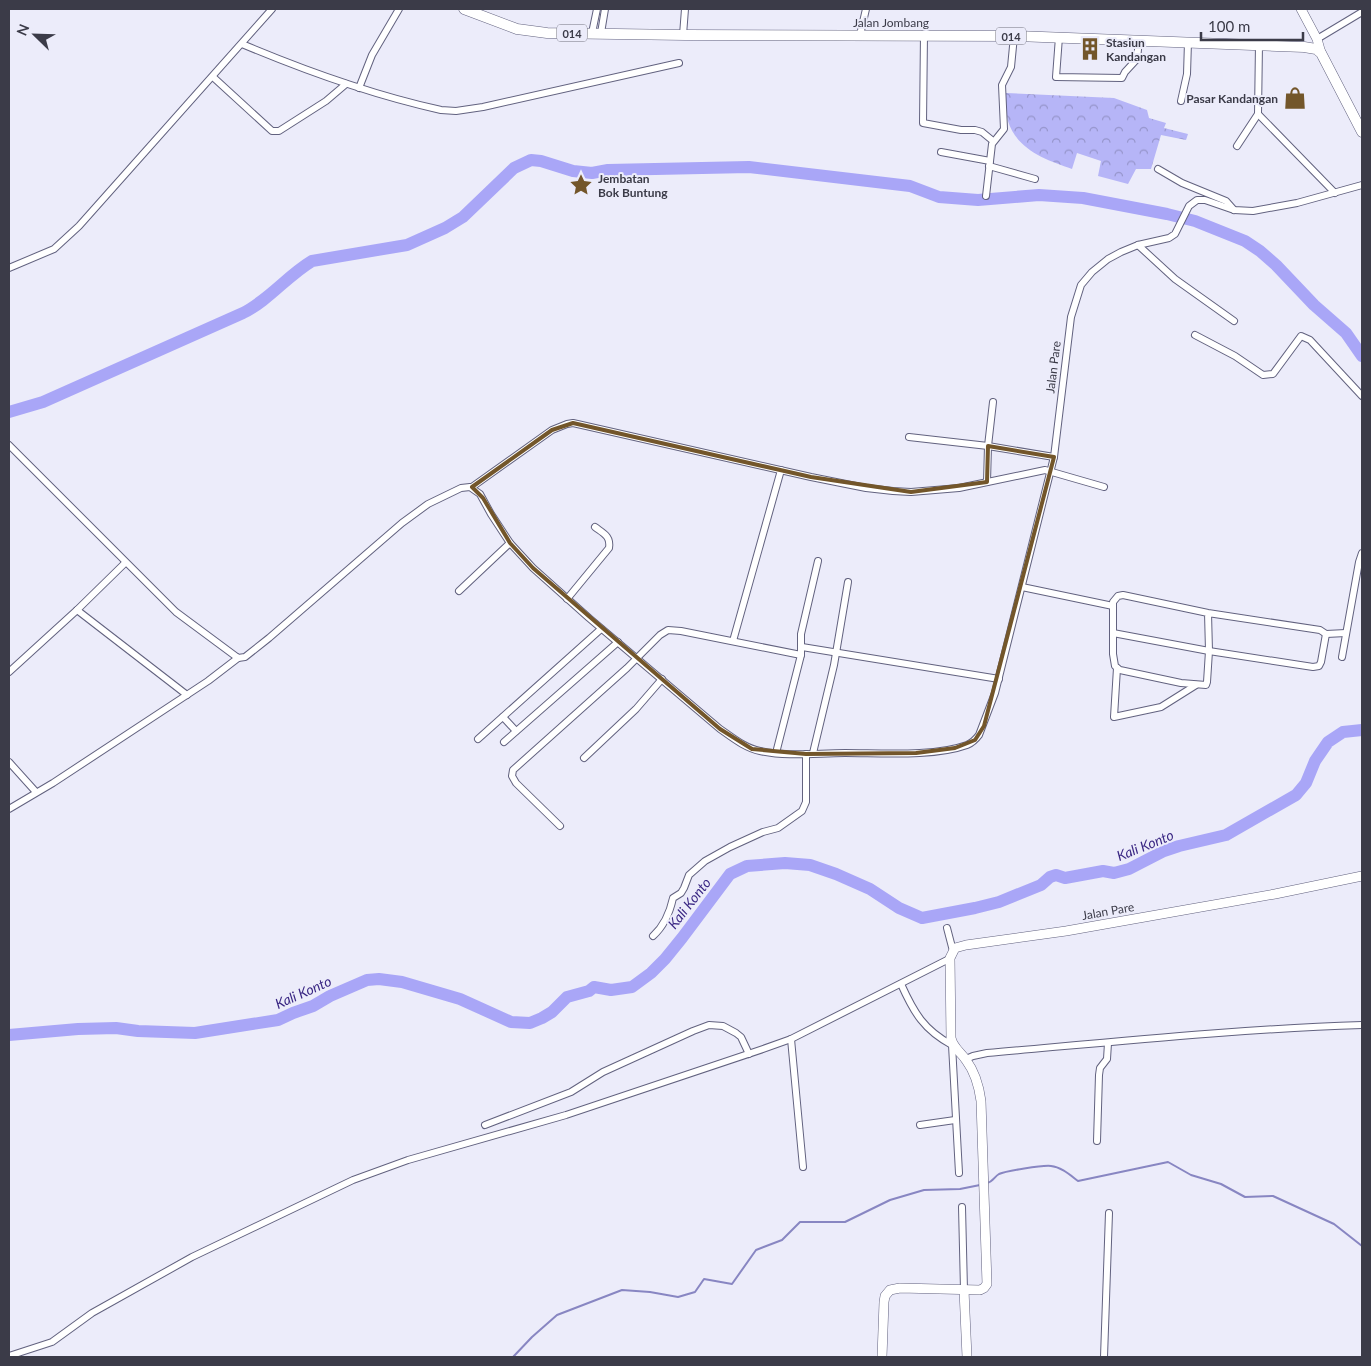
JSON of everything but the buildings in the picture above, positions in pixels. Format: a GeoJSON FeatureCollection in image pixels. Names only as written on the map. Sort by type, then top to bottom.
{"type":"FeatureCollection","features":[{"type":"Feature","properties":{"kind":"main road","name":"Jalan Jombang"},"geometry":{"type":"LineString","coordinates":[[464,9],[517,29],[547,33],[684,35],[924,34],[1059,37],[1259,44],[1304,47],[1316,49],[1321,53]]}},
{"type":"Feature","properties":{"kind":"main road"},"geometry":{"type":"LineString","coordinates":[[1321,53],[1362,132]]}},
{"type":"Feature","properties":{"kind":"street"},"geometry":{"type":"LineString","coordinates":[[9,268],[49,252],[60,245],[80,226],[272,9]]}},
{"type":"Feature","properties":{"kind":"street"},"geometry":{"type":"LineString","coordinates":[[359,88],[372,55],[399,9]]}},
{"type":"Feature","properties":{"kind":"street"},"geometry":{"type":"LineString","coordinates":[[596,33],[597,9]]}},
{"type":"Feature","properties":{"kind":"street"},"geometry":{"type":"LineString","coordinates":[[596,33],[605,9]]}},
{"type":"Feature","properties":{"kind":"street"},"geometry":{"type":"LineString","coordinates":[[684,9],[684,35]]}},
{"type":"Feature","properties":{"kind":"street"},"geometry":{"type":"LineString","coordinates":[[860,35],[866,9]]}},
{"type":"Feature","properties":{"kind":"street"},"geometry":{"type":"LineString","coordinates":[[1303,9],[1317,39],[1321,53]]}},
{"type":"Feature","properties":{"kind":"street"},"geometry":{"type":"LineString","coordinates":[[1317,39],[1362,12]]}},
{"type":"Feature","properties":{"kind":"street"},"geometry":{"type":"LineString","coordinates":[[924,34],[923,122],[953,129],[975,130],[982,132],[993,141]]}},
{"type":"Feature","properties":{"kind":"street"},"geometry":{"type":"LineString","coordinates":[[986,196],[993,141],[1004,129],[1002,85],[1011,67],[1014,36]]}},
{"type":"Feature","properties":{"kind":"street"},"geometry":{"type":"LineString","coordinates":[[1059,37],[1056,77],[1122,78],[1125,72],[1138,59],[1138,40]]}},
{"type":"Feature","properties":{"kind":"street"},"geometry":{"type":"LineString","coordinates":[[1181,101],[1187,74],[1188,42]]}},
{"type":"Feature","properties":{"kind":"street"},"geometry":{"type":"LineString","coordinates":[[242,44],[279,60],[346,84],[424,106],[456,111],[483,107],[679,63]]}},
{"type":"Feature","properties":{"kind":"street"},"geometry":{"type":"LineString","coordinates":[[1237,146],[1258,114],[1259,44]]}},
{"type":"Feature","properties":{"kind":"street"},"geometry":{"type":"LineString","coordinates":[[212,76],[275,132],[326,101],[346,84]]}},
{"type":"Feature","properties":{"kind":"street"},"geometry":{"type":"LineString","coordinates":[[1258,114],[1335,193]]}},
{"type":"Feature","properties":{"kind":"street"},"geometry":{"type":"LineString","coordinates":[[941,152],[989,164],[1034,179]]}},
{"type":"Feature","properties":{"kind":"street"},"geometry":{"type":"LineString","coordinates":[[1158,169],[1182,183],[1226,201],[1234,210]]}},
{"type":"Feature","properties":{"kind":"street","name":"Jalan Pare"},"geometry":{"type":"LineString","coordinates":[[472,487],[483,498],[490,514],[510,543],[533,568],[601,629],[737,741],[752,749],[776,753],[916,753],[955,748],[968,744],[979,736],[990,709],[1051,471],[1072,317],[1078,290],[1092,272],[1108,260],[1138,245],[1168,238],[1178,231],[1189,206],[1194,201],[1205,200],[1234,210],[1253,211],[1268,209],[1362,185]]}},
{"type":"Feature","properties":{"kind":"street"},"geometry":{"type":"LineString","coordinates":[[1138,245],[1175,279],[1234,321]]}},
{"type":"Feature","properties":{"kind":"street"},"geometry":{"type":"LineString","coordinates":[[1195,335],[1235,356],[1263,375],[1274,374],[1300,336],[1310,340],[1362,396]]}},
{"type":"Feature","properties":{"kind":"street"},"geometry":{"type":"LineString","coordinates":[[986,482],[993,402]]}},
{"type":"Feature","properties":{"kind":"street"},"geometry":{"type":"LineString","coordinates":[[9,809],[186,695],[238,658],[244,657],[269,638],[419,510],[461,488],[472,487],[552,430],[567,424],[573,423],[866,488],[911,492],[959,488],[1036,471],[1051,471],[1104,487]]}},
{"type":"Feature","properties":{"kind":"street"},"geometry":{"type":"LineString","coordinates":[[909,437],[988,446],[1054,457]]}},
{"type":"Feature","properties":{"kind":"street"},"geometry":{"type":"LineString","coordinates":[[9,445],[176,612],[238,658]]}},
{"type":"Feature","properties":{"kind":"street"},"geometry":{"type":"LineString","coordinates":[[733,641],[780,470]]}},
{"type":"Feature","properties":{"kind":"street"},"geometry":{"type":"LineString","coordinates":[[567,599],[609,548],[610,542],[608,537],[595,526]]}},
{"type":"Feature","properties":{"kind":"street"},"geometry":{"type":"LineString","coordinates":[[459,591],[510,543]]}},
{"type":"Feature","properties":{"kind":"street"},"geometry":{"type":"LineString","coordinates":[[1342,656],[1362,553]]}},
{"type":"Feature","properties":{"kind":"street"},"geometry":{"type":"LineString","coordinates":[[776,753],[801,655],[801,634],[818,561]]}},
{"type":"Feature","properties":{"kind":"street"},"geometry":{"type":"LineString","coordinates":[[9,672],[125,563]]}},
{"type":"Feature","properties":{"kind":"street"},"geometry":{"type":"LineString","coordinates":[[653,936],[669,914],[673,898],[681,893],[686,880],[693,871],[705,861],[730,847],[763,832],[778,828],[802,811],[806,802],[809,753],[836,652],[848,582]]}},
{"type":"Feature","properties":{"kind":"street"},"geometry":{"type":"LineString","coordinates":[[1022,587],[1113,606]]}},
{"type":"Feature","properties":{"kind":"street"},"geometry":{"type":"LineString","coordinates":[[1196,685],[1161,707],[1114,717],[1117,668],[1114,664],[1113,632],[1113,606],[1115,598],[1123,595],[1208,613],[1320,630],[1326,634],[1346,633]]}},
{"type":"Feature","properties":{"kind":"street"},"geometry":{"type":"LineString","coordinates":[[77,610],[186,695]]}},
{"type":"Feature","properties":{"kind":"street"},"geometry":{"type":"LineString","coordinates":[[1117,668],[1196,685],[1204,685],[1207,683],[1209,651],[1208,613]]}},
{"type":"Feature","properties":{"kind":"street"},"geometry":{"type":"LineString","coordinates":[[478,739],[601,629]]}},
{"type":"Feature","properties":{"kind":"street"},"geometry":{"type":"LineString","coordinates":[[560,826],[516,783],[512,776],[513,770],[637,658],[653,640],[668,630],[680,631],[801,655]]}},
{"type":"Feature","properties":{"kind":"street"},"geometry":{"type":"LineString","coordinates":[[1113,632],[1209,651],[1316,667],[1321,662],[1326,634]]}},
{"type":"Feature","properties":{"kind":"street"},"geometry":{"type":"LineString","coordinates":[[504,742],[618,642]]}},
{"type":"Feature","properties":{"kind":"street"},"geometry":{"type":"LineString","coordinates":[[802,647],[999,679]]}},
{"type":"Feature","properties":{"kind":"street"},"geometry":{"type":"LineString","coordinates":[[584,758],[636,709],[662,679]]}},
{"type":"Feature","properties":{"kind":"street"},"geometry":{"type":"LineString","coordinates":[[503,717],[516,731]]}},
{"type":"Feature","properties":{"kind":"street"},"geometry":{"type":"LineString","coordinates":[[9,762],[36,792]]}},
{"type":"Feature","properties":{"kind":"street","name":"Jalan Pare"},"geometry":{"type":"LineString","coordinates":[[952,954],[958,946],[1066,931],[1276,894],[1362,876]]}},
{"type":"Feature","properties":{"kind":"street"},"geometry":{"type":"LineString","coordinates":[[947,928],[952,954],[950,1013],[959,1173]]}},
{"type":"Feature","properties":{"kind":"street"},"geometry":{"type":"LineString","coordinates":[[9,1356],[59,1338],[92,1313],[192,1257],[353,1180],[408,1160],[550,1120],[791,1039],[901,984],[952,954]]}},
{"type":"Feature","properties":{"kind":"street"},"geometry":{"type":"LineString","coordinates":[[882,1357],[884,1302],[890,1290],[900,1288],[983,1290],[987,1284],[984,1175],[979,1091],[973,1071],[966,1059],[952,1045],[919,1020],[901,984]]}},
{"type":"Feature","properties":{"kind":"street"},"geometry":{"type":"LineString","coordinates":[[485,1125],[571,1092],[603,1072],[709,1025],[723,1026],[736,1033],[749,1054]]}},
{"type":"Feature","properties":{"kind":"street"},"geometry":{"type":"LineString","coordinates":[[966,1059],[987,1053],[1108,1043],[1173,1035],[1362,1025]]}},
{"type":"Feature","properties":{"kind":"street"},"geometry":{"type":"LineString","coordinates":[[791,1039],[803,1168]]}},
{"type":"Feature","properties":{"kind":"street"},"geometry":{"type":"LineString","coordinates":[[1097,1141],[1098,1075],[1100,1068],[1107,1061],[1108,1043]]}},
{"type":"Feature","properties":{"kind":"street"},"geometry":{"type":"LineString","coordinates":[[920,1125],[956,1120]]}},
{"type":"Feature","properties":{"kind":"street"},"geometry":{"type":"LineString","coordinates":[[962,1207],[967,1357]]}},
{"type":"Feature","properties":{"kind":"street"},"geometry":{"type":"LineString","coordinates":[[1104,1357],[1109,1213]]}},
{"type":"Feature","properties":{"kind":"street"},"geometry":{"type":"LineString","coordinates":[[31,1349],[32,1357]]}},
{"type":"Feature","properties":{"kind":"highlighted area"},"geometry":{"type":"Polygon","coordinates":[[[573,423],[811,477],[911,492],[987,482],[988,446],[1054,457],[984,726],[975,740],[955,748],[916,753],[806,754],[752,749],[720,729],[533,568],[510,543],[483,498],[472,487],[552,430],[573,423]]]}},
{"type":"Feature","properties":{"kind":"green space"},"geometry":{"type":"Polygon","coordinates":[[[1006,93],[1114,98],[1147,110],[1149,118],[1166,123],[1164,128],[1188,134],[1186,140],[1161,135],[1151,169],[1136,169],[1128,184],[1098,176],[1101,161],[1077,153],[1072,169],[1043,158],[1025,147],[1012,131],[1008,121],[1006,93]]]}},
{"type":"Feature","properties":{"kind":"waterway"},"geometry":{"type":"LineString","coordinates":[[9,412],[43,402],[243,313],[261,302],[312,261],[407,245],[445,228],[463,217],[514,168],[531,160],[541,161],[573,171],[592,173],[608,170],[749,167],[910,186],[939,197],[978,200],[1039,195],[1083,198],[1167,214],[1195,221],[1245,241],[1260,251],[1314,305],[1346,333],[1362,356]]}},
{"type":"Feature","properties":{"kind":"waterway","name":"Kali Konto"},"geometry":{"type":"LineString","coordinates":[[9,1035],[116,1028],[138,1031],[195,1033],[278,1020],[313,1006],[330,996],[367,980],[379,979],[402,982],[460,999],[511,1022],[530,1023],[552,1012],[567,997],[589,991],[594,987],[611,990],[632,987],[651,973],[665,959],[730,874],[747,866],[785,863],[810,865],[870,889],[899,908],[922,918],[975,908],[999,902],[1041,885],[1050,877],[1056,875],[1065,878],[1103,871],[1114,873],[1129,869],[1164,851],[1226,835],[1296,795],[1306,783],[1315,761],[1328,742],[1343,732],[1362,730]]}},
{"type":"Feature","properties":{"kind":"waterway"},"geometry":{"type":"LineString","coordinates":[[987,1183],[991,1182],[999,1174],[1040,1166],[1058,1168],[1078,1181],[1168,1162],[1191,1175],[1221,1184],[1245,1197],[1273,1196],[1334,1224],[1362,1246]]}},
{"type":"Feature","properties":{"kind":"waterway"},"geometry":{"type":"LineString","coordinates":[[513,1357],[557,1315],[622,1290],[678,1297],[695,1292],[704,1279],[732,1284],[756,1250],[782,1240],[800,1222],[845,1222],[890,1200],[924,1190],[960,1189],[980,1185]]}},
{"type":"Feature","properties":{"kind":"place","name":"Stasiun Kandangan"},"geometry":{"type":"Point","coordinates":[1090,49]}},
{"type":"Feature","properties":{"kind":"place","name":"Pasar Kandangan"},"geometry":{"type":"Point","coordinates":[1295,98]}},
{"type":"Feature","properties":{"kind":"place","name":"Jembatan Bok Buntung"},"geometry":{"type":"Point","coordinates":[581,185]}}]}
